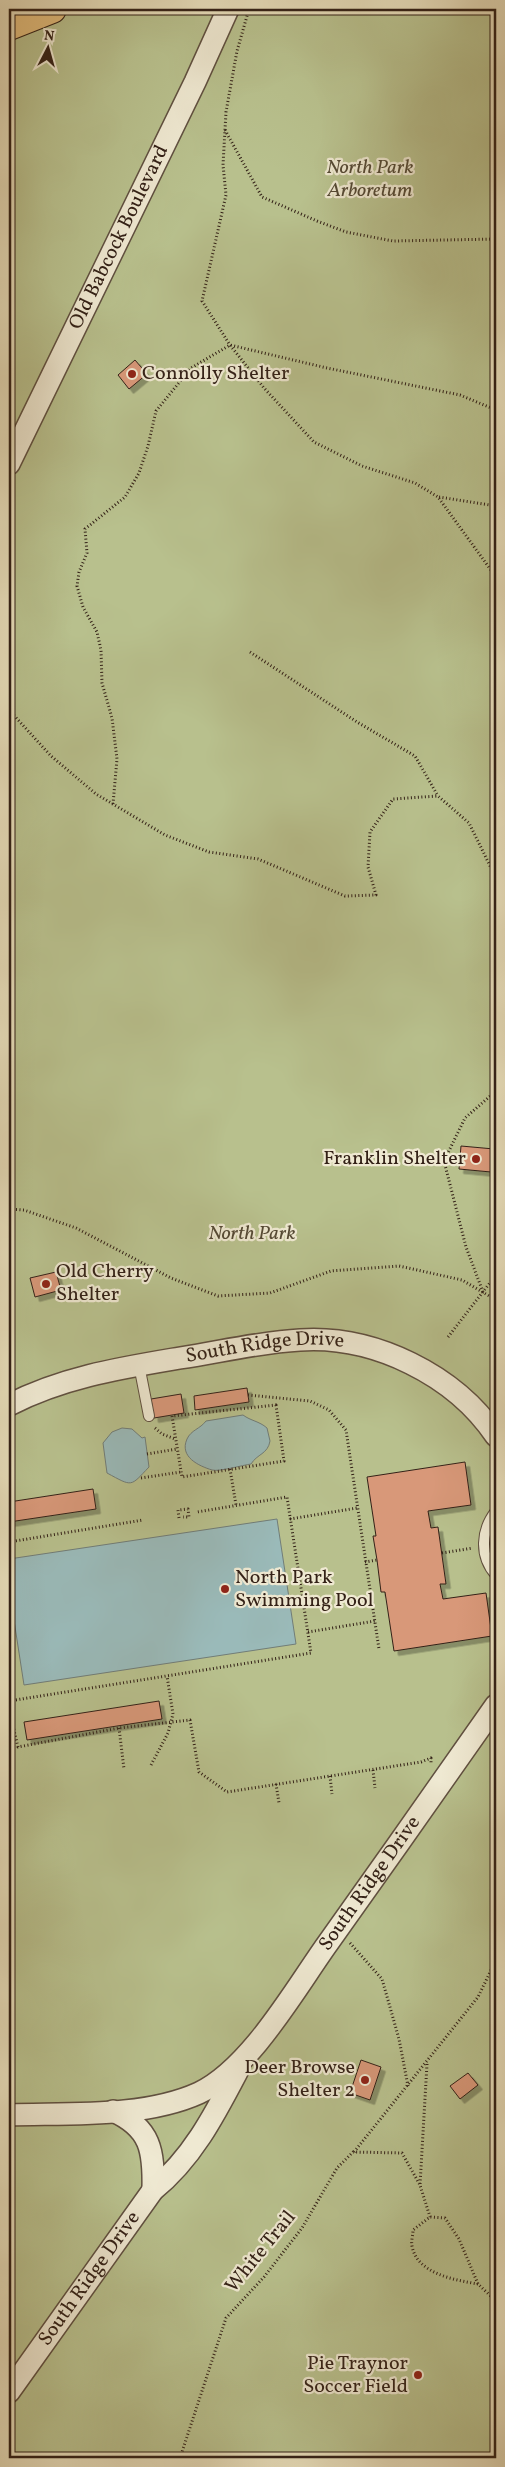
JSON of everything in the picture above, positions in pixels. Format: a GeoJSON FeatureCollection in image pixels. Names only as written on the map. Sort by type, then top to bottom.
{"type":"FeatureCollection","features":[{"type":"Feature","properties":{"kind":"main road"},"geometry":{"type":"LineString","coordinates":[[9,26],[52,9]]}},
{"type":"Feature","properties":{"kind":"street","name":"Old Babcock Boulevard"},"geometry":{"type":"LineString","coordinates":[[9,464],[195,82],[228,9]]}},
{"type":"Feature","properties":{"kind":"street","name":"South Ridge Drive"},"geometry":{"type":"LineString","coordinates":[[9,1405],[54,1385],[85,1376],[139,1365],[301,1340],[335,1341],[390,1355],[426,1371],[455,1390],[496,1436]]}},
{"type":"Feature","properties":{"kind":"street","name":"South Ridge Drive"},"geometry":{"type":"LineString","coordinates":[[9,2392],[153,2190],[173,2174],[212,2120],[243,2062],[496,1705]]}},
{"type":"Feature","properties":{"kind":"street","name":"South Ridge Drive"},"geometry":{"type":"LineString","coordinates":[[9,2115],[137,2109],[182,2100],[216,2084],[243,2062]]}},
{"type":"Feature","properties":{"kind":"street","name":"South Ridge Drive"},"geometry":{"type":"LineString","coordinates":[[113,2111],[129,2118],[146,2135],[153,2165],[153,2190]]}},
{"type":"Feature","properties":{"kind":"lane"},"geometry":{"type":"LineString","coordinates":[[139,1365],[149,1416]]}},
{"type":"Feature","properties":{"kind":"lane"},"geometry":{"type":"LineString","coordinates":[[496,1511],[486,1526],[483,1547],[487,1562],[496,1575]]}},
{"type":"Feature","properties":{"kind":"path"},"geometry":{"type":"LineString","coordinates":[[249,9],[237,51],[225,130],[223,165],[226,194],[202,301],[230,345],[264,388],[314,442],[362,466],[415,483],[438,497],[496,506]]}},
{"type":"Feature","properties":{"kind":"path"},"geometry":{"type":"LineString","coordinates":[[225,130],[262,196],[317,221],[346,232],[392,241],[496,239]]}},
{"type":"Feature","properties":{"kind":"path"},"geometry":{"type":"LineString","coordinates":[[113,804],[117,760],[112,718],[102,683],[101,650],[97,632],[84,607],[77,586],[79,572],[87,553],[85,529],[125,498],[139,473],[148,446],[156,411],[191,368],[230,345],[327,368],[460,395],[496,410]]}},
{"type":"Feature","properties":{"kind":"path"},"geometry":{"type":"LineString","coordinates":[[438,497],[496,577]]}},
{"type":"Feature","properties":{"kind":"path"},"geometry":{"type":"LineString","coordinates":[[250,652],[357,722],[415,756],[438,796],[469,823],[496,878]]}},
{"type":"Feature","properties":{"kind":"path"},"geometry":{"type":"LineString","coordinates":[[9,710],[51,756],[96,794],[165,835],[209,852],[258,859],[345,896],[376,895],[368,867],[370,832],[393,799],[438,796]]}},
{"type":"Feature","properties":{"kind":"path"},"geometry":{"type":"LineString","coordinates":[[483,1292],[466,1247],[444,1161],[465,1118],[496,1091]]}},
{"type":"Feature","properties":{"kind":"path"},"geometry":{"type":"LineString","coordinates":[[9,1210],[24,1210],[76,1228],[172,1278],[218,1296],[270,1292],[331,1271],[399,1266],[462,1280],[496,1300]]}},
{"type":"Feature","properties":{"kind":"path"},"geometry":{"type":"LineString","coordinates":[[448,1337],[496,1275]]}},
{"type":"Feature","properties":{"kind":"path"},"geometry":{"type":"LineString","coordinates":[[248,1395],[310,1401],[330,1410],[346,1430],[378,1649]]}},
{"type":"Feature","properties":{"kind":"path"},"geometry":{"type":"LineString","coordinates":[[276,1404],[284,1461],[182,1477],[177,1450],[172,1416],[276,1404]]}},
{"type":"Feature","properties":{"kind":"path"},"geometry":{"type":"LineString","coordinates":[[149,1416],[155,1428],[176,1439]]}},
{"type":"Feature","properties":{"kind":"path"},"geometry":{"type":"LineString","coordinates":[[147,1454],[177,1450]]}},
{"type":"Feature","properties":{"kind":"path"},"geometry":{"type":"LineString","coordinates":[[230,1469],[236,1505]]}},
{"type":"Feature","properties":{"kind":"path"},"geometry":{"type":"LineString","coordinates":[[141,1478],[181,1472]]}},
{"type":"Feature","properties":{"kind":"path"},"geometry":{"type":"LineString","coordinates":[[9,1701],[311,1653],[286,1497],[197,1512]]}},
{"type":"Feature","properties":{"kind":"path"},"geometry":{"type":"LineString","coordinates":[[290,1519],[357,1508]]}},
{"type":"Feature","properties":{"kind":"path"},"geometry":{"type":"LineString","coordinates":[[9,1542],[143,1520]]}},
{"type":"Feature","properties":{"kind":"path"},"geometry":{"type":"LineString","coordinates":[[442,1553],[483,1547]]}},
{"type":"Feature","properties":{"kind":"path"},"geometry":{"type":"LineString","coordinates":[[365,1562],[376,1560]]}},
{"type":"Feature","properties":{"kind":"path"},"geometry":{"type":"LineString","coordinates":[[308,1632],[375,1621]]}},
{"type":"Feature","properties":{"kind":"path"},"geometry":{"type":"LineString","coordinates":[[151,1765],[172,1722],[173,1714],[167,1676]]}},
{"type":"Feature","properties":{"kind":"path"},"geometry":{"type":"LineString","coordinates":[[9,1723],[12,1722],[18,1747],[118,1728],[190,1720],[198,1772],[227,1792],[373,1770],[421,1762],[432,1758],[432,1762]]}},
{"type":"Feature","properties":{"kind":"path"},"geometry":{"type":"LineString","coordinates":[[118,1728],[124,1769]]}},
{"type":"Feature","properties":{"kind":"path"},"geometry":{"type":"LineString","coordinates":[[373,1770],[375,1788]]}},
{"type":"Feature","properties":{"kind":"path"},"geometry":{"type":"LineString","coordinates":[[330,1776],[332,1794]]}},
{"type":"Feature","properties":{"kind":"path"},"geometry":{"type":"LineString","coordinates":[[276,1784],[279,1803]]}},
{"type":"Feature","properties":{"kind":"path"},"geometry":{"type":"LineString","coordinates":[[338,1929],[382,1978],[399,2039],[408,2087]]}},
{"type":"Feature","properties":{"kind":"path","name":"White Trail"},"geometry":{"type":"LineString","coordinates":[[180,2458],[226,2318],[270,2270],[302,2228],[337,2168],[354,2152],[408,2087],[478,1997],[496,1960]]}},
{"type":"Feature","properties":{"kind":"path"},"geometry":{"type":"LineString","coordinates":[[420,2185],[427,2063]]}},
{"type":"Feature","properties":{"kind":"path"},"geometry":{"type":"LineString","coordinates":[[354,2152],[402,2153],[420,2185],[430,2217]]}},
{"type":"Feature","properties":{"kind":"path"},"geometry":{"type":"LineString","coordinates":[[478,2284],[459,2281],[436,2273],[418,2260],[412,2245],[413,2230],[430,2217],[445,2218],[459,2239],[478,2284],[496,2301]]}},
{"type":"Feature","properties":{"kind":"green space","name":"North Park"},"geometry":{"type":"Polygon","coordinates":[[[9,9],[496,9],[496,2458],[9,2458],[9,9]]]}},
{"type":"Feature","properties":{"kind":"water"},"geometry":{"type":"Polygon","coordinates":[[[243,1415],[267,1428],[270,1441],[267,1449],[251,1464],[212,1470],[201,1466],[188,1456],[185,1445],[187,1439],[206,1421],[243,1415]]]}},
{"type":"Feature","properties":{"kind":"water"},"geometry":{"type":"Polygon","coordinates":[[[122,1428],[132,1429],[142,1438],[145,1437],[149,1467],[131,1483],[122,1481],[107,1473],[103,1443],[112,1432],[122,1428]]]}},
{"type":"Feature","properties":{"kind":"water"},"geometry":{"type":"Polygon","coordinates":[[[277,1519],[296,1644],[24,1685],[9,1588],[9,1559],[277,1519]]]}},
{"type":"Feature","properties":{"kind":"building","name":"Connolly Shelter"},"geometry":{"type":"Polygon","coordinates":[[[135,360],[147,374],[129,389],[118,375],[135,360]]]}},
{"type":"Feature","properties":{"kind":"building","name":"Franklin Shelter"},"geometry":{"type":"Polygon","coordinates":[[[461,1146],[494,1149],[491,1172],[459,1169],[461,1146]]]}},
{"type":"Feature","properties":{"kind":"building","name":"Old Cherry Shelter"},"geometry":{"type":"Polygon","coordinates":[[[56,1272],[61,1290],[35,1297],[30,1278],[56,1272]]]}},
{"type":"Feature","properties":{"kind":"building"},"geometry":{"type":"Polygon","coordinates":[[[247,1388],[249,1402],[195,1410],[194,1396],[247,1388]]]}},
{"type":"Feature","properties":{"kind":"building"},"geometry":{"type":"Polygon","coordinates":[[[181,1394],[184,1413],[154,1418],[151,1399],[181,1394]]]}},
{"type":"Feature","properties":{"kind":"building","name":"North Park Swimming Pool"},"geometry":{"type":"Polygon","coordinates":[[[465,1462],[471,1505],[428,1511],[431,1528],[438,1527],[446,1584],[440,1584],[443,1599],[486,1593],[492,1636],[394,1651],[385,1592],[381,1592],[373,1536],[376,1536],[367,1477],[465,1462]]]}},
{"type":"Feature","properties":{"kind":"building"},"geometry":{"type":"Polygon","coordinates":[[[93,1489],[96,1509],[9,1522],[9,1502],[93,1489]]]}},
{"type":"Feature","properties":{"kind":"building"},"geometry":{"type":"Polygon","coordinates":[[[159,1701],[162,1719],[27,1740],[24,1722],[159,1701]]]}},
{"type":"Feature","properties":{"kind":"building","name":"Deer Browse Shelter 2"},"geometry":{"type":"Polygon","coordinates":[[[361,2060],[381,2067],[370,2100],[350,2093],[361,2060]]]}},
{"type":"Feature","properties":{"kind":"building"},"geometry":{"type":"Polygon","coordinates":[[[468,2073],[478,2085],[460,2099],[450,2086],[468,2073]]]}},
{"type":"Feature","properties":{"kind":"place","name":"Connolly Shelter"},"geometry":{"type":"Point","coordinates":[132,374]}},
{"type":"Feature","properties":{"kind":"place","name":"Franklin Shelter"},"geometry":{"type":"Point","coordinates":[476,1159]}},
{"type":"Feature","properties":{"kind":"place","name":"Old Cherry Shelter"},"geometry":{"type":"Point","coordinates":[46,1284]}},
{"type":"Feature","properties":{"kind":"place","name":"North Park Swimming Pool"},"geometry":{"type":"Point","coordinates":[225,1589]}},
{"type":"Feature","properties":{"kind":"place","name":"Deer Browse Shelter 2"},"geometry":{"type":"Point","coordinates":[365,2080]}},
{"type":"Feature","properties":{"kind":"place","name":"Pie Traynor Soccer Field"},"geometry":{"type":"Point","coordinates":[418,2375]}},
{"type":"Feature","properties":{"kind":"park label","name":"North Park Arboretum"},"geometry":{"type":"Point","coordinates":[370,180]}}]}
